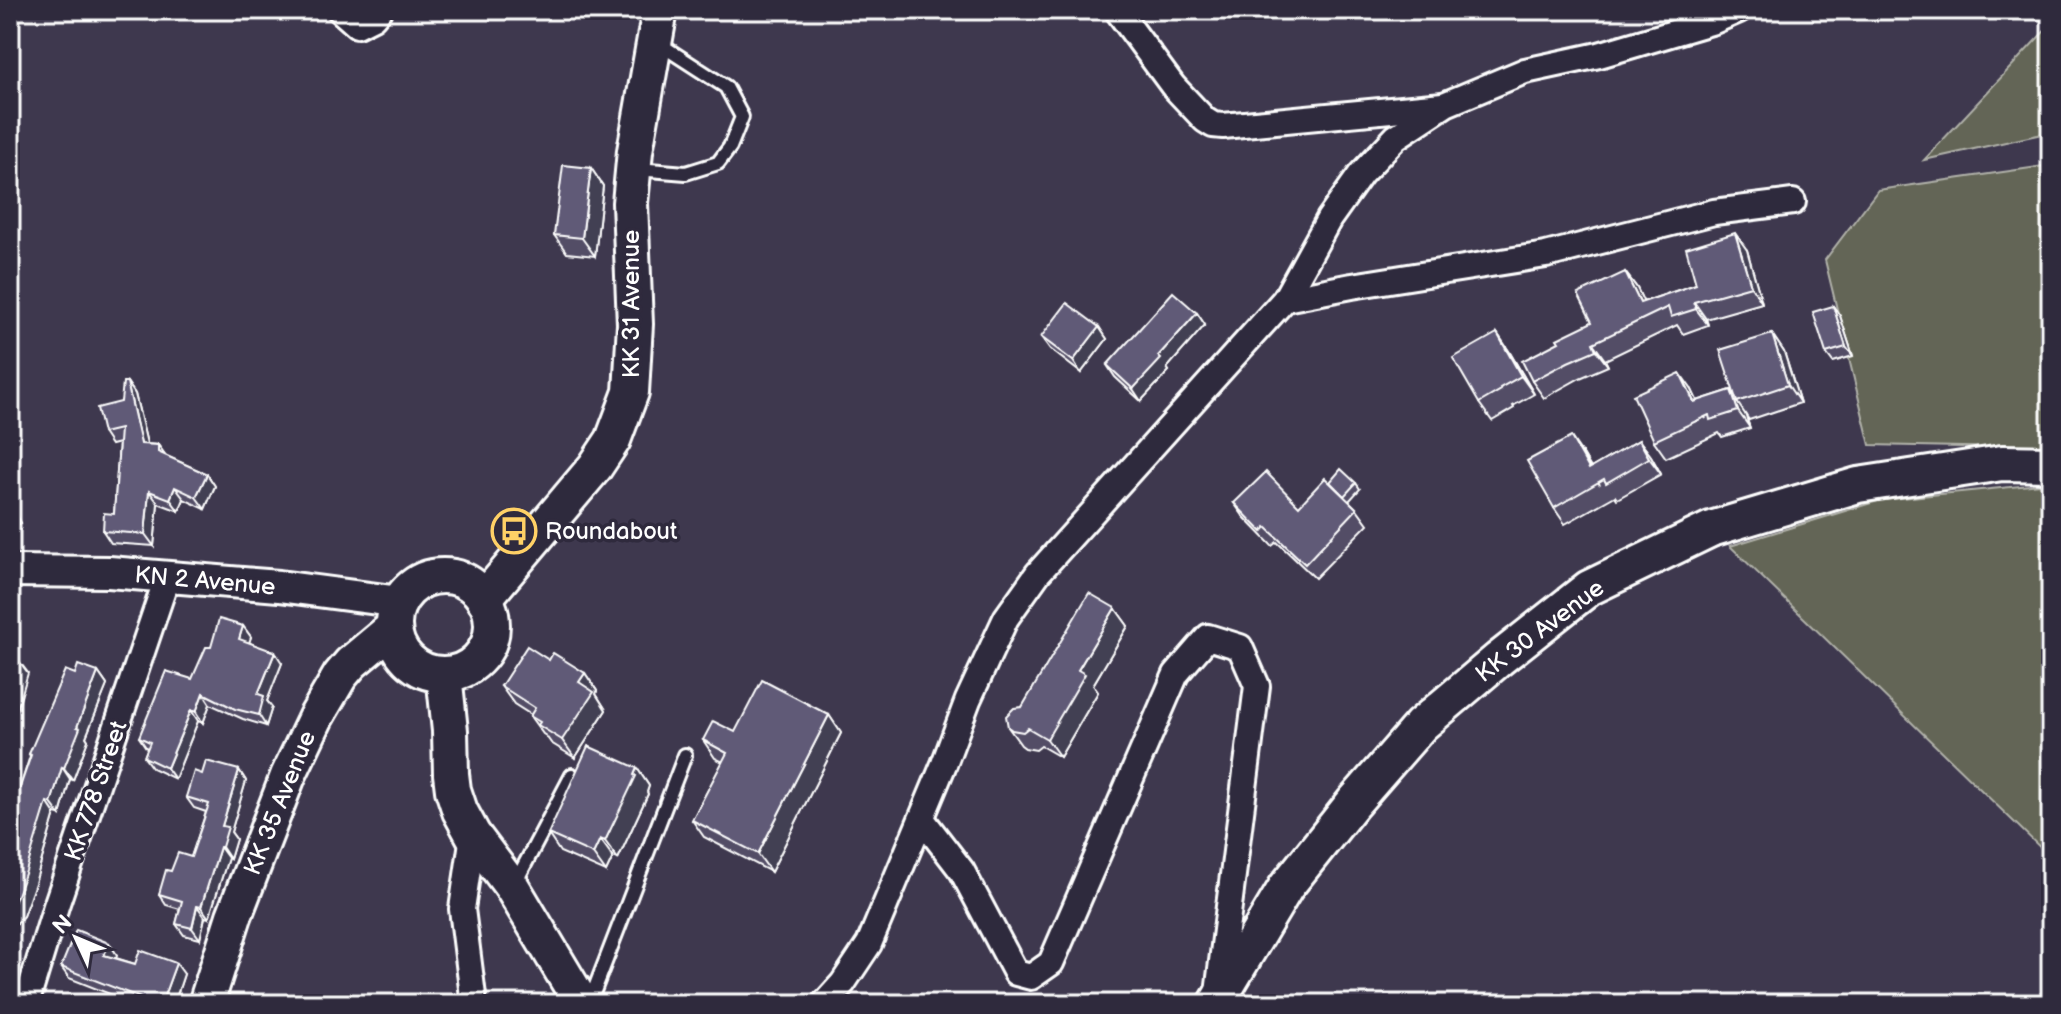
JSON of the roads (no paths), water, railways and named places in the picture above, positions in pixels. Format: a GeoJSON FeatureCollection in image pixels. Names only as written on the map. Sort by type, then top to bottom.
{"type":"FeatureCollection","features":[{"type":"Feature","properties":{"kind":"main road","name":"KK 31 Avenue"},"geometry":{"type":"LineString","coordinates":[[484,599],[595,467],[613,440],[631,392],[635,324],[630,203],[657,25]]}},
{"type":"Feature","properties":{"kind":"main road","name":"KK 30 Avenue"},"geometry":{"type":"LineString","coordinates":[[1216,1003],[1286,887],[1421,725],[1589,588],[1711,529],[1858,485],[2002,463],[2051,464]]}},
{"type":"Feature","properties":{"kind":"main road"},"geometry":{"type":"LineString","coordinates":[[441,576],[454,578],[466,582],[484,599],[490,611],[490,636],[486,648],[468,667],[457,672],[431,673],[419,669],[401,651],[396,640],[397,615],[407,592],[417,584],[441,576]]}},
{"type":"Feature","properties":{"kind":"main road","name":"KK 35 Avenue"},"geometry":{"type":"LineString","coordinates":[[212,999],[234,916],[288,776],[316,717],[340,676],[397,615]]}},
{"type":"Feature","properties":{"kind":"main road"},"geometry":{"type":"LineString","coordinates":[[444,674],[453,790],[460,811],[473,835],[512,887],[582,1004]]}},
{"type":"Feature","properties":{"kind":"street"},"geometry":{"type":"LineString","coordinates":[[340,10],[357,25],[373,17],[379,10]]}},
{"type":"Feature","properties":{"kind":"street"},"geometry":{"type":"LineString","coordinates":[[1117,10],[1173,86],[1213,125],[1446,104]]}},
{"type":"Feature","properties":{"kind":"street"},"geometry":{"type":"LineString","coordinates":[[824,1004],[843,983],[869,944],[968,700],[1006,618],[1038,573],[1285,299],[1329,219],[1369,165],[1396,137],[1446,104],[1525,71],[1599,55],[1714,21],[1739,10]]}},
{"type":"Feature","properties":{"kind":"street"},"geometry":{"type":"LineString","coordinates":[[1285,299],[1546,255],[1714,212],[1793,202]]}},
{"type":"Feature","properties":{"kind":"street","name":"KN 2 Avenue"},"geometry":{"type":"LineString","coordinates":[[10,571],[109,572],[279,586],[397,615]]}},
{"type":"Feature","properties":{"kind":"street","name":"KK 778 Street"},"geometry":{"type":"LineString","coordinates":[[26,1004],[167,578]]}},
{"type":"Feature","properties":{"kind":"street"},"geometry":{"type":"LineString","coordinates":[[922,819],[962,871],[1016,973],[1031,977],[1051,963],[1176,674],[1208,637],[1240,647],[1257,686],[1216,1003]]}},
{"type":"Feature","properties":{"kind":"street"},"geometry":{"type":"LineString","coordinates":[[473,835],[462,909],[474,1004]]}},
{"type":"Feature","properties":{"kind":"lane"},"geometry":{"type":"LineString","coordinates":[[633,169],[686,173],[718,163],[730,147],[742,117],[726,87],[657,25]]}},
{"type":"Feature","properties":{"kind":"lane"},"geometry":{"type":"LineString","coordinates":[[589,1004],[685,755]]}},
{"type":"Feature","properties":{"kind":"lane"},"geometry":{"type":"LineString","coordinates":[[512,887],[572,775]]}},
{"type":"Feature","properties":{"kind":"place","name":"Roundabout"},"geometry":{"type":"Point","coordinates":[514,531]}}]}
